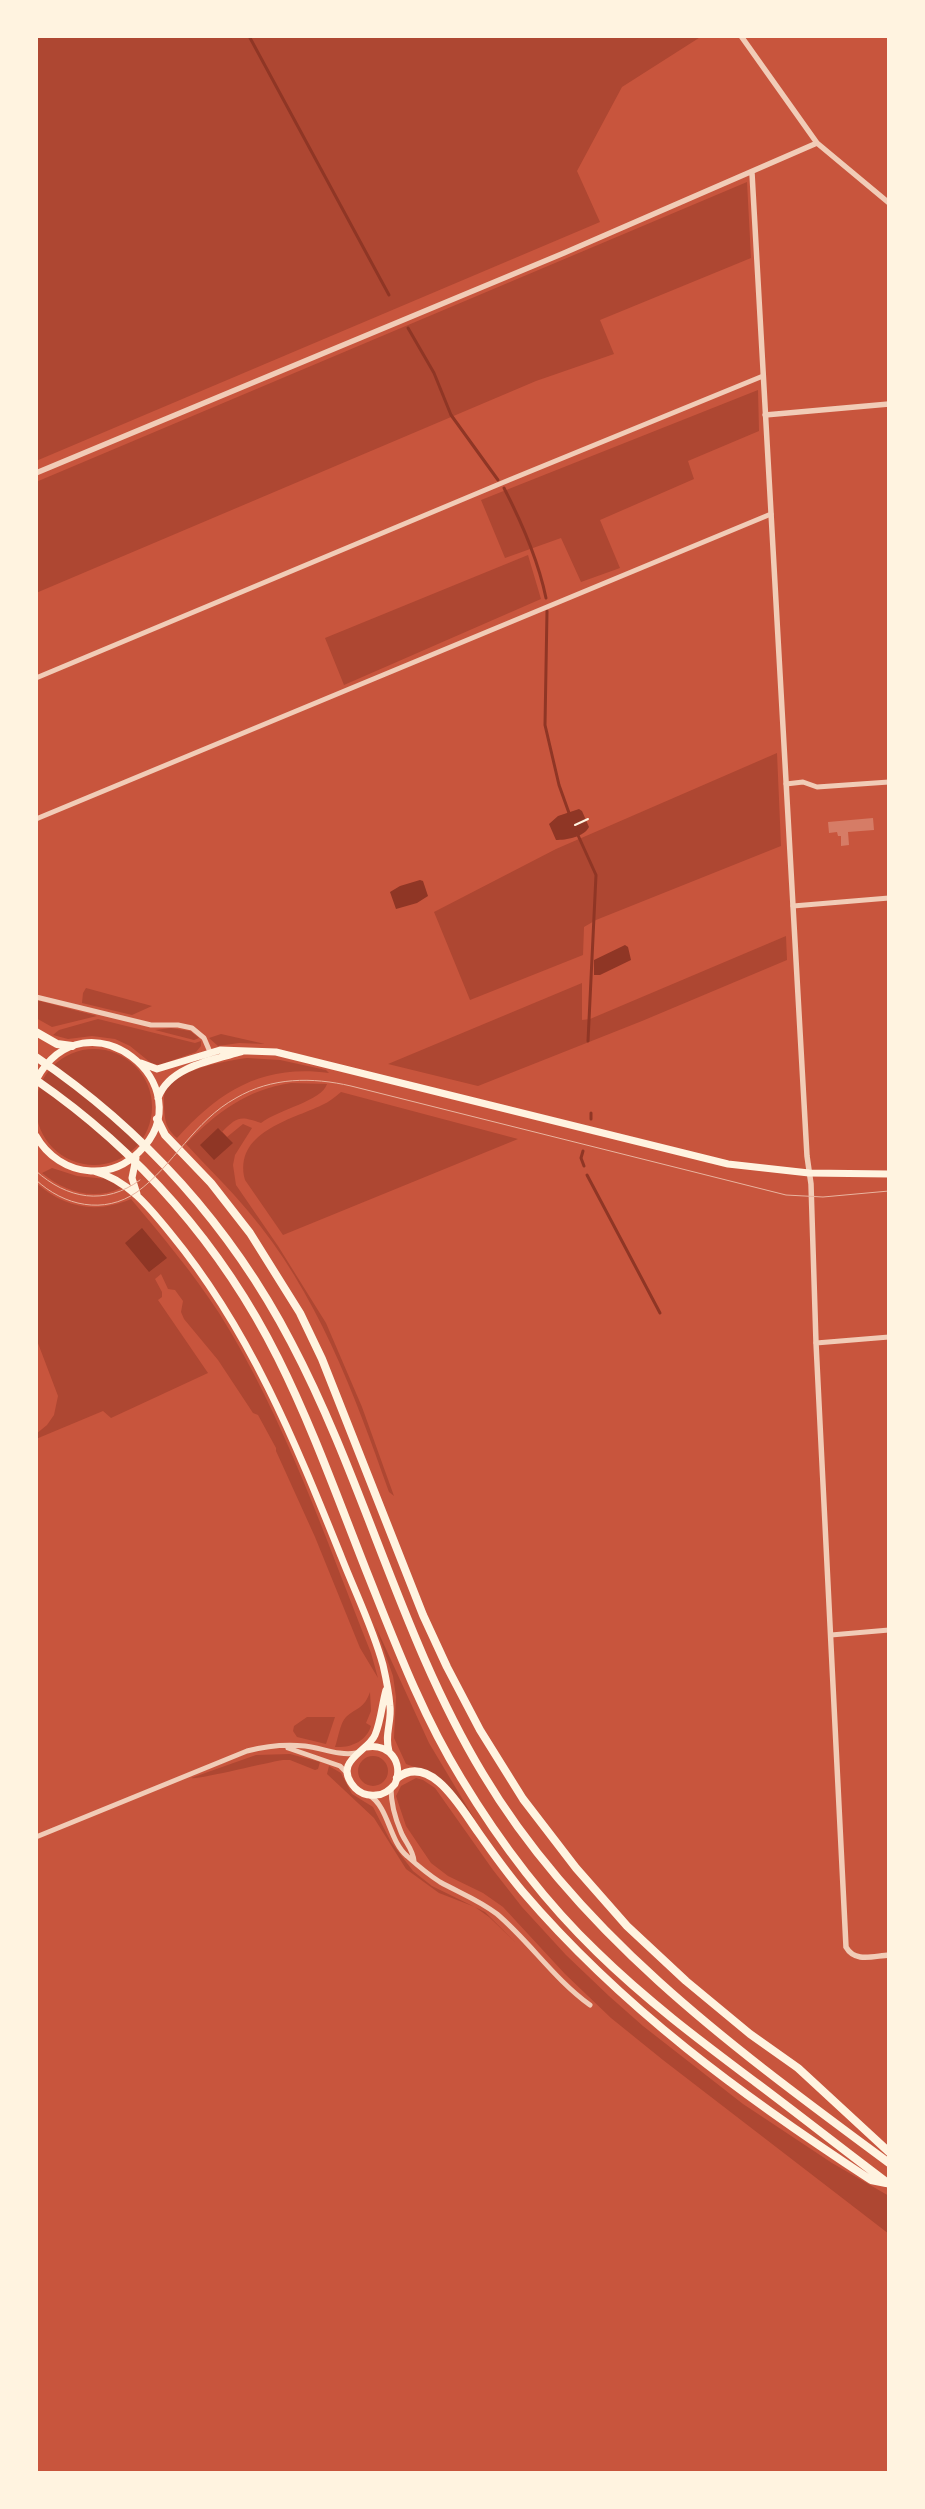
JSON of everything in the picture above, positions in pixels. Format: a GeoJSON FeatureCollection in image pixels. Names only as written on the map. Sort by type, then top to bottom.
{"type":"FeatureCollection","features":[{"type":"Feature","properties":{"kind":"main road"},"geometry":{"type":"LineString","coordinates":[[36,1032],[57,1044],[72,1046],[90,1042],[111,1045],[122,1049],[141,1063],[157,1069],[210,1052],[228,1049],[289,1055],[705,1159],[751,1168],[809,1173],[889,1174]]}},
{"type":"Feature","properties":{"kind":"main road"},"geometry":{"type":"LineString","coordinates":[[72,1046],[47,1063],[36,1080],[102,1130],[161,1187],[207,1243],[229,1274],[277,1356],[313,1436],[396,1644],[442,1747],[491,1825],[522,1868],[596,1952],[658,2008],[889,2184]]}},
{"type":"Feature","properties":{"kind":"main road"},"geometry":{"type":"LineString","coordinates":[[158,1098],[165,1083],[183,1072],[246,1050]]}},
{"type":"Feature","properties":{"kind":"main road"},"geometry":{"type":"LineString","coordinates":[[36,1057],[109,1112],[177,1177],[234,1248],[265,1295],[292,1343],[318,1398],[415,1640],[439,1694],[484,1777],[537,1854],[609,1936],[673,1994],[889,2162]]}},
{"type":"Feature","properties":{"kind":"main road"},"geometry":{"type":"LineString","coordinates":[[94,1172],[122,1165],[138,1153],[149,1140],[157,1119],[158,1098],[153,1083],[141,1063]]}},
{"type":"Feature","properties":{"kind":"main road"},"geometry":{"type":"LineString","coordinates":[[157,1119],[165,1135],[211,1183],[246,1226],[274,1267],[300,1312],[322,1359],[423,1615],[447,1667],[480,1730],[523,1799],[576,1868],[627,1926],[686,1981],[750,2034],[805,2074],[889,2152]]}},
{"type":"Feature","properties":{"kind":"main road"},"geometry":{"type":"LineString","coordinates":[[36,1136],[45,1149],[61,1163],[117,1180],[139,1196],[203,1274],[230,1316],[269,1386],[305,1468],[377,1648],[387,1687],[390,1707],[386,1739],[389,1751],[398,1766],[397,1778],[391,1788],[381,1794],[369,1795],[354,1786],[349,1775],[350,1763],[356,1753],[366,1747],[374,1736],[387,1687]]}},
{"type":"Feature","properties":{"kind":"main road"},"geometry":{"type":"LineString","coordinates":[[138,1153],[133,1165],[132,1178],[139,1196]]}},
{"type":"Feature","properties":{"kind":"main road"},"geometry":{"type":"LineString","coordinates":[[366,1747],[378,1746],[389,1751]]}},
{"type":"Feature","properties":{"kind":"main road"},"geometry":{"type":"LineString","coordinates":[[397,1778],[408,1772],[422,1773],[445,1786],[515,1882],[552,1926],[634,2006],[749,2096],[870,2180],[889,2184]]}},
{"type":"Feature","properties":{"kind":"street"},"geometry":{"type":"LineString","coordinates":[[741,36],[817,143],[889,203]]}},
{"type":"Feature","properties":{"kind":"street"},"geometry":{"type":"LineString","coordinates":[[36,473],[817,143]]}},
{"type":"Feature","properties":{"kind":"street"},"geometry":{"type":"LineString","coordinates":[[752,172],[809,1173],[846,1947],[857,1958],[889,1955]]}},
{"type":"Feature","properties":{"kind":"street"},"geometry":{"type":"LineString","coordinates":[[36,678],[763,376]]}},
{"type":"Feature","properties":{"kind":"street"},"geometry":{"type":"LineString","coordinates":[[766,415],[889,404]]}},
{"type":"Feature","properties":{"kind":"street"},"geometry":{"type":"LineString","coordinates":[[36,819],[771,514]]}},
{"type":"Feature","properties":{"kind":"street"},"geometry":{"type":"LineString","coordinates":[[786,784],[803,782],[817,787],[889,782]]}},
{"type":"Feature","properties":{"kind":"street"},"geometry":{"type":"LineString","coordinates":[[793,906],[889,898]]}},
{"type":"Feature","properties":{"kind":"street"},"geometry":{"type":"LineString","coordinates":[[36,996],[151,1025],[185,1026],[202,1035],[210,1052]]}},
{"type":"Feature","properties":{"kind":"street"},"geometry":{"type":"LineString","coordinates":[[816,1343],[889,1337]]}},
{"type":"Feature","properties":{"kind":"street"},"geometry":{"type":"LineString","coordinates":[[831,1635],[889,1630]]}},
{"type":"Feature","properties":{"kind":"street"},"geometry":{"type":"LineString","coordinates":[[275,1746],[306,1752],[340,1766],[349,1775]]}},
{"type":"Feature","properties":{"kind":"street"},"geometry":{"type":"LineString","coordinates":[[36,1837],[237,1754],[257,1748],[305,1746],[343,1754],[356,1753]]}},
{"type":"Feature","properties":{"kind":"street"},"geometry":{"type":"LineString","coordinates":[[391,1788],[392,1805],[397,1821],[413,1854],[414,1861]]}},
{"type":"Feature","properties":{"kind":"street"},"geometry":{"type":"LineString","coordinates":[[369,1795],[378,1804],[399,1847],[440,1881],[474,1898],[498,1915],[571,1991],[590,2004]]}},
{"type":"Feature","properties":{"kind":"path"},"geometry":{"type":"LineString","coordinates":[[575,825],[588,820]]}},
{"type":"Feature","properties":{"kind":"shaded area"},"geometry":{"type":"Polygon","coordinates":[[[36,36],[702,36],[622,87],[577,171],[600,222],[36,461],[36,36]]]}},
{"type":"Feature","properties":{"kind":"shaded area"},"geometry":{"type":"Polygon","coordinates":[[[747,182],[751,258],[600,320],[614,354],[536,381],[36,593],[36,482],[747,182]]]}},
{"type":"Feature","properties":{"kind":"shaded area"},"geometry":{"type":"Polygon","coordinates":[[[758,390],[759,431],[688,461],[694,479],[600,520],[620,568],[581,582],[561,538],[505,558],[481,500],[758,390]]]}},
{"type":"Feature","properties":{"kind":"shaded area"},"geometry":{"type":"Polygon","coordinates":[[[528,555],[541,599],[344,685],[325,638],[528,555]]]}},
{"type":"Feature","properties":{"kind":"shaded area"},"geometry":{"type":"Polygon","coordinates":[[[777,753],[781,846],[596,920],[584,927],[583,955],[470,1000],[434,912],[556,849],[777,753]]]}},
{"type":"Feature","properties":{"kind":"shaded area"},"geometry":{"type":"Polygon","coordinates":[[[579,809],[582,811],[589,827],[587,830],[574,837],[556,840],[549,824],[558,816],[579,809]]]}},
{"type":"Feature","properties":{"kind":"shaded area"},"geometry":{"type":"Polygon","coordinates":[[[420,880],[423,881],[428,896],[417,903],[396,909],[390,892],[400,886],[420,880]]]}},
{"type":"Feature","properties":{"kind":"shaded area"},"geometry":{"type":"Polygon","coordinates":[[[786,936],[787,960],[642,1021],[478,1086],[388,1064],[582,983],[582,1020],[590,1019],[786,936]]]}},
{"type":"Feature","properties":{"kind":"shaded area"},"geometry":{"type":"Polygon","coordinates":[[[625,945],[628,947],[631,960],[600,975],[594,975],[594,960],[625,945]]]}},
{"type":"Feature","properties":{"kind":"shaded area"},"geometry":{"type":"Polygon","coordinates":[[[86,988],[152,1006],[132,1015],[82,1003],[83,993],[86,988]]]}},
{"type":"Feature","properties":{"kind":"shaded area"},"geometry":{"type":"Polygon","coordinates":[[[36,1000],[97,1016],[52,1027],[36,1018],[36,1000]]]}},
{"type":"Feature","properties":{"kind":"shaded area"},"geometry":{"type":"Polygon","coordinates":[[[98,1019],[195,1043],[201,1041],[201,1046],[196,1052],[159,1065],[151,1063],[130,1046],[115,1039],[92,1036],[68,1039],[53,1035],[59,1030],[98,1019]]]}},
{"type":"Feature","properties":{"kind":"shaded area"},"geometry":{"type":"Polygon","coordinates":[[[171,1028],[190,1031],[199,1038],[194,1040],[155,1030],[171,1028]]]}},
{"type":"Feature","properties":{"kind":"shaded area"},"geometry":{"type":"Polygon","coordinates":[[[221,1034],[265,1044],[239,1043],[218,1046],[209,1038],[221,1034]]]}},
{"type":"Feature","properties":{"kind":"shaded area"},"geometry":{"type":"Polygon","coordinates":[[[94,1049],[116,1053],[135,1066],[148,1085],[152,1107],[148,1129],[135,1148],[116,1161],[94,1165],[72,1161],[53,1148],[40,1129],[36,1107],[40,1085],[53,1066],[72,1053],[94,1049]]]}},
{"type":"Feature","properties":{"kind":"shaded area"},"geometry":{"type":"Polygon","coordinates":[[[247,1058],[280,1060],[326,1070],[329,1073],[305,1071],[283,1073],[263,1077],[244,1084],[226,1094],[209,1107],[177,1138],[168,1128],[164,1112],[165,1093],[173,1081],[204,1067],[247,1058]]]}},
{"type":"Feature","properties":{"kind":"shaded area"},"geometry":{"type":"Polygon","coordinates":[[[291,1083],[327,1084],[323,1090],[309,1100],[261,1123],[240,1119],[236,1120],[222,1132],[233,1144],[227,1137],[243,1124],[252,1128],[235,1155],[233,1165],[236,1185],[278,1246],[326,1323],[362,1407],[394,1496],[389,1492],[362,1418],[331,1345],[314,1309],[294,1275],[248,1211],[186,1144],[221,1112],[260,1091],[291,1083]]]}},
{"type":"Feature","properties":{"kind":"shaded area"},"geometry":{"type":"Polygon","coordinates":[[[341,1092],[518,1139],[283,1235],[245,1180],[244,1164],[248,1150],[256,1139],[267,1130],[325,1104],[341,1092]]]}},
{"type":"Feature","properties":{"kind":"shaded area"},"geometry":{"type":"Polygon","coordinates":[[[218,1128],[233,1143],[214,1160],[200,1145],[218,1128]]]}},
{"type":"Feature","properties":{"kind":"shaded area"},"geometry":{"type":"Polygon","coordinates":[[[52,1168],[77,1176],[106,1179],[121,1188],[100,1194],[70,1190],[42,1173],[52,1168]]]}},
{"type":"Feature","properties":{"kind":"shaded area"},"geometry":{"type":"Polygon","coordinates":[[[36,1183],[58,1198],[81,1206],[105,1206],[131,1199],[209,1298],[243,1353],[284,1436],[371,1653],[378,1678],[360,1648],[276,1448],[258,1415],[253,1413],[218,1360],[184,1319],[181,1312],[183,1301],[175,1290],[168,1289],[161,1274],[155,1279],[162,1292],[162,1297],[158,1300],[208,1373],[111,1418],[103,1411],[36,1439],[36,1434],[47,1425],[54,1415],[58,1396],[36,1338],[36,1183]]]}},
{"type":"Feature","properties":{"kind":"shaded area"},"geometry":{"type":"Polygon","coordinates":[[[142,1228],[167,1258],[149,1272],[125,1243],[142,1228]]]}},
{"type":"Feature","properties":{"kind":"shaded area"},"geometry":{"type":"Polygon","coordinates":[[[375,1625],[429,1743],[475,1820],[447,1785],[430,1774],[406,1764],[394,1738],[396,1697],[393,1676],[375,1625]]]}},
{"type":"Feature","properties":{"kind":"shaded area"},"geometry":{"type":"Polygon","coordinates":[[[370,1692],[371,1711],[366,1723],[371,1726],[369,1732],[357,1743],[335,1747],[344,1720],[363,1705],[370,1692]]]}},
{"type":"Feature","properties":{"kind":"shaded area"},"geometry":{"type":"Polygon","coordinates":[[[307,1717],[335,1717],[326,1744],[297,1737],[293,1731],[294,1726],[307,1717]]]}},
{"type":"Feature","properties":{"kind":"shaded area"},"geometry":{"type":"Polygon","coordinates":[[[290,1754],[320,1762],[318,1769],[315,1770],[290,1760],[283,1760],[191,1778],[256,1755],[290,1754]]]}},
{"type":"Feature","properties":{"kind":"shaded area"},"geometry":{"type":"Polygon","coordinates":[[[373,1756],[379,1757],[387,1765],[387,1777],[379,1785],[373,1786],[367,1785],[359,1777],[358,1771],[359,1765],[367,1757],[373,1756]]]}},
{"type":"Feature","properties":{"kind":"shaded area"},"geometry":{"type":"Polygon","coordinates":[[[329,1766],[341,1773],[352,1794],[373,1807],[391,1842],[413,1871],[432,1886],[474,1907],[439,1893],[406,1869],[374,1818],[327,1774],[329,1766]]]}},
{"type":"Feature","properties":{"kind":"shaded area"},"geometry":{"type":"Polygon","coordinates":[[[416,1778],[435,1788],[493,1870],[522,1907],[566,1955],[609,1996],[643,2026],[743,2104],[832,2163],[889,2196],[889,2234],[611,2018],[565,1974],[503,1907],[483,1893],[448,1876],[431,1863],[406,1826],[396,1796],[401,1786],[416,1778]]]}},
{"type":"Feature","properties":{"kind":"shaded area"},"geometry":{"type":"Polygon","coordinates":[[[475,1907],[485,1912],[515,1942],[489,1917],[475,1907]]]}},
{"type":"Feature","properties":{"kind":"building"},"geometry":{"type":"Polygon","coordinates":[[[873,818],[874,830],[848,832],[849,845],[841,846],[841,836],[838,836],[837,832],[829,833],[828,822],[873,818]]]}},
{"type":"Feature","properties":{"kind":"waterway"},"geometry":{"type":"LineString","coordinates":[[249,36],[389,295]]}},
{"type":"Feature","properties":{"kind":"waterway"},"geometry":{"type":"LineString","coordinates":[[408,328],[434,373],[451,415],[498,480]]}},
{"type":"Feature","properties":{"kind":"waterway"},"geometry":{"type":"LineString","coordinates":[[504,488],[529,542],[539,569],[546,598]]}},
{"type":"Feature","properties":{"kind":"waterway"},"geometry":{"type":"LineString","coordinates":[[547,611],[545,725],[559,785],[569,813]]}},
{"type":"Feature","properties":{"kind":"waterway"},"geometry":{"type":"LineString","coordinates":[[577,833],[596,875],[588,1041]]}},
{"type":"Feature","properties":{"kind":"waterway"},"geometry":{"type":"LineString","coordinates":[[591,1113],[591,1119]]}},
{"type":"Feature","properties":{"kind":"waterway"},"geometry":{"type":"LineString","coordinates":[[583,1151],[581,1158],[584,1166]]}},
{"type":"Feature","properties":{"kind":"waterway"},"geometry":{"type":"LineString","coordinates":[[587,1175],[660,1313]]}},
{"type":"Feature","properties":{"kind":"tram line"},"geometry":{"type":"LineString","coordinates":[[36,1180],[59,1196],[85,1204],[98,1205],[124,1199],[137,1192],[150,1181],[208,1119],[236,1098],[264,1086],[307,1080],[351,1086],[786,1195],[823,1197],[889,1191]]}},
{"type":"Feature","properties":{"kind":"tram line"},"geometry":{"type":"LineString","coordinates":[[36,1171],[60,1188],[86,1196],[113,1194],[140,1180]]}}]}
